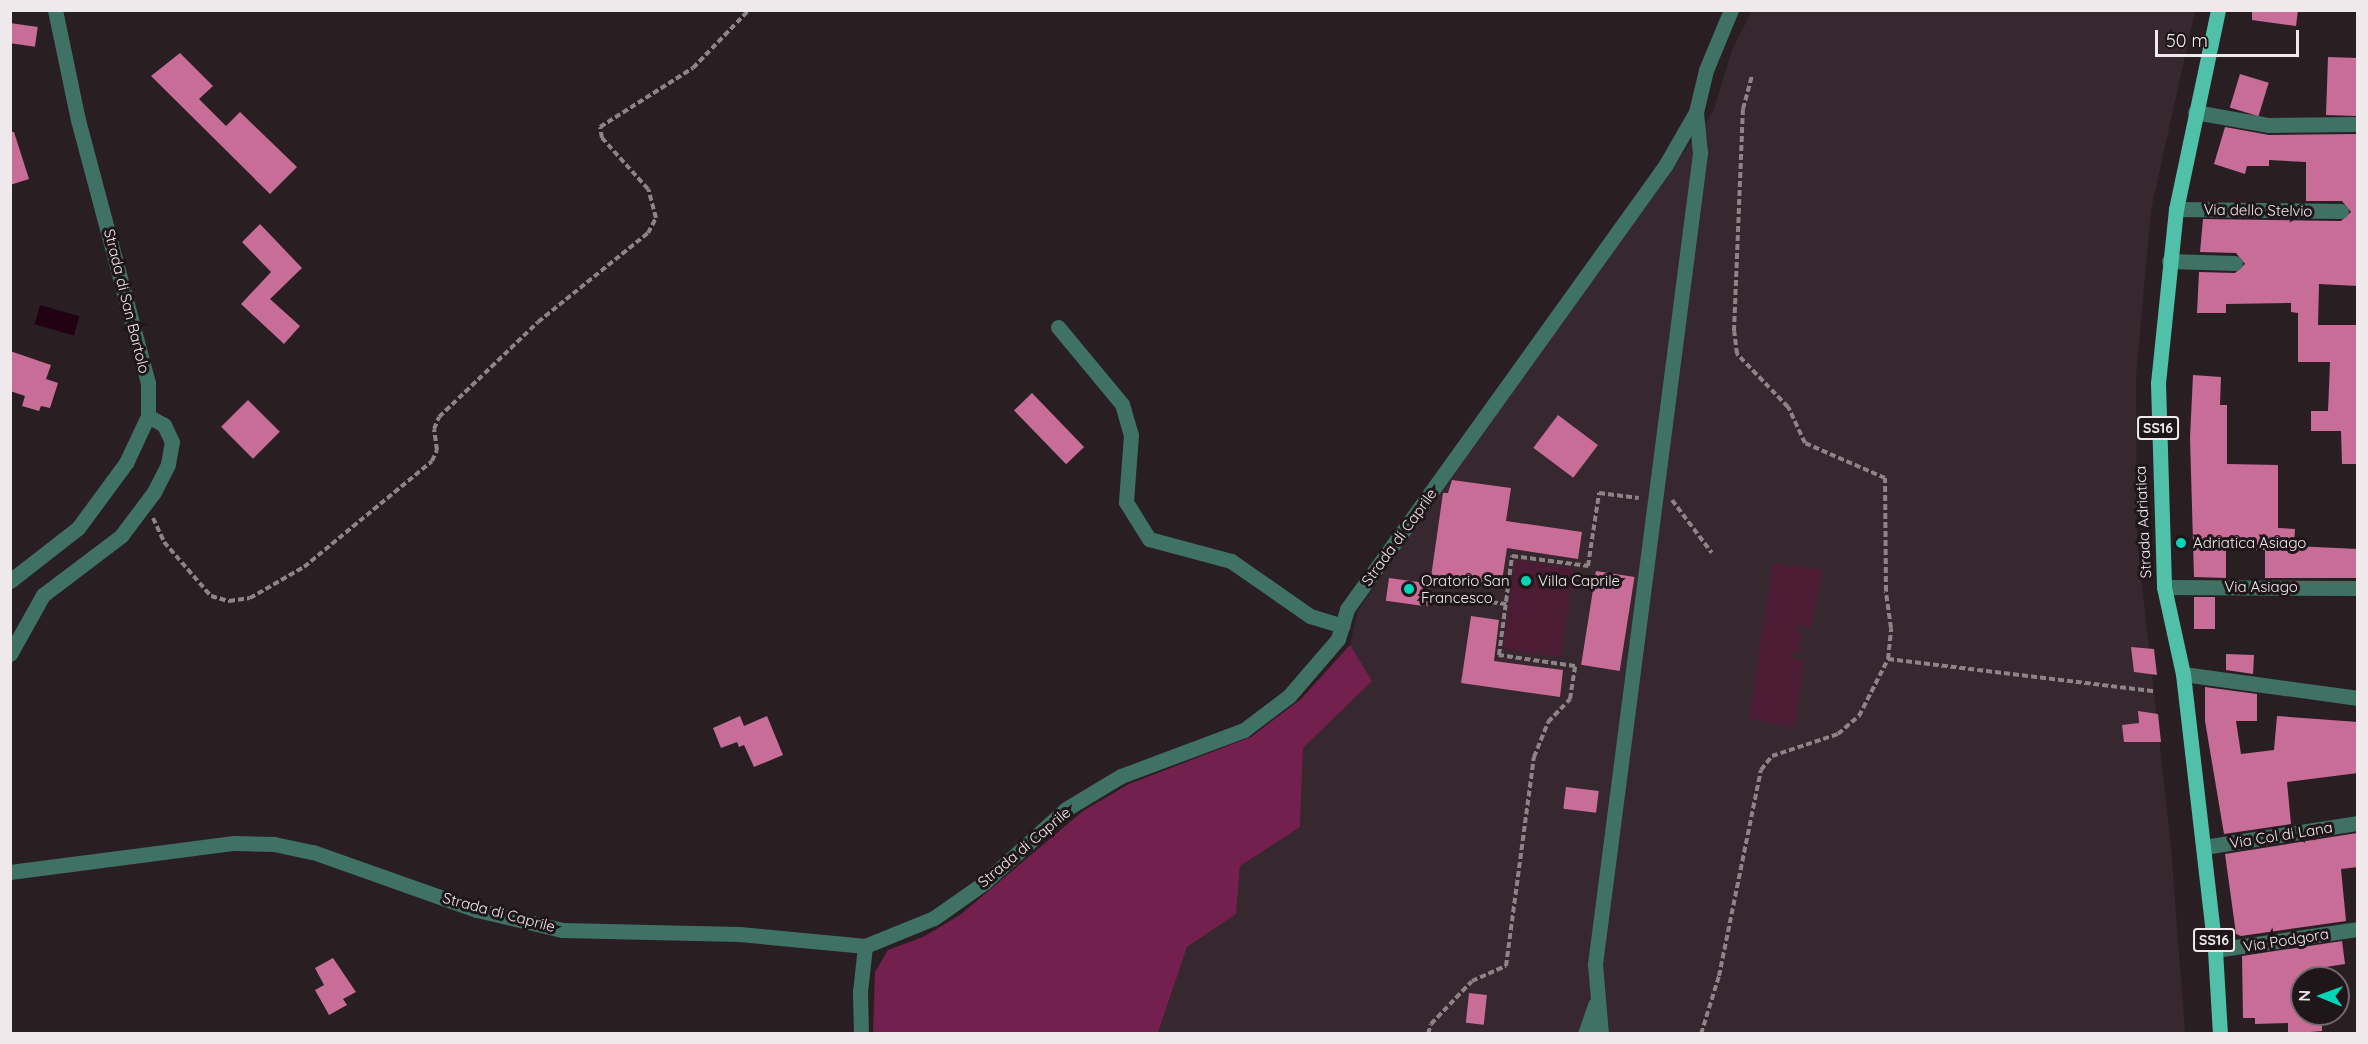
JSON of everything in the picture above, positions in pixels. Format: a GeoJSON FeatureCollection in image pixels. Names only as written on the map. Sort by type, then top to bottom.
{"type":"FeatureCollection","features":[{"type":"Feature","properties":{"kind":"main road","name":"Strada Adriatica"},"geometry":{"type":"LineString","coordinates":[[2218,10],[2176,209],[2158,383],[2164,587],[2183,674],[2215,950],[2220,1034]]}},
{"type":"Feature","properties":{"kind":"street","name":"Strada di San Bartolo"},"geometry":{"type":"LineString","coordinates":[[10,581],[78,528],[126,463],[148,416],[148,383],[78,120],[55,10]]}},
{"type":"Feature","properties":{"kind":"street","name":"Strada di Caprile"},"geometry":{"type":"LineString","coordinates":[[10,872],[234,843],[274,844],[313,852],[477,910],[562,930],[739,934],[865,946],[934,918],[985,882],[1066,809],[1121,776],[1244,730],[1289,696],[1338,639],[1347,609],[1665,166],[1696,112],[1706,70],[1731,10]]}},
{"type":"Feature","properties":{"kind":"street"},"geometry":{"type":"LineString","coordinates":[[1601,1034],[1594,964],[1700,153],[1696,112]]}},
{"type":"Feature","properties":{"kind":"street"},"geometry":{"type":"LineString","coordinates":[[2195,112],[2269,125],[2358,123]]}},
{"type":"Feature","properties":{"kind":"street","name":"Via dello Stelvio"},"geometry":{"type":"LineString","coordinates":[[2176,209],[2341,211]]}},
{"type":"Feature","properties":{"kind":"street"},"geometry":{"type":"LineString","coordinates":[[2169,261],[2235,263]]}},
{"type":"Feature","properties":{"kind":"street"},"geometry":{"type":"LineString","coordinates":[[1059,327],[1122,404],[1131,435],[1126,502],[1149,539],[1232,561],[1310,616],[1342,626]]}},
{"type":"Feature","properties":{"kind":"street"},"geometry":{"type":"LineString","coordinates":[[10,654],[43,595],[121,536],[141,513],[168,464],[172,442],[164,425],[148,416]]}},
{"type":"Feature","properties":{"kind":"street","name":"Via Asiago"},"geometry":{"type":"LineString","coordinates":[[2164,587],[2358,588]]}},
{"type":"Feature","properties":{"kind":"street"},"geometry":{"type":"LineString","coordinates":[[2183,674],[2358,698]]}},
{"type":"Feature","properties":{"kind":"street","name":"Via Col di Lana"},"geometry":{"type":"LineString","coordinates":[[2204,847],[2358,823]]}},
{"type":"Feature","properties":{"kind":"street","name":"Via Podgora"},"geometry":{"type":"LineString","coordinates":[[2215,950],[2358,929]]}},
{"type":"Feature","properties":{"kind":"street"},"geometry":{"type":"LineString","coordinates":[[861,1034],[860,992],[865,946]]}},
{"type":"Feature","properties":{"kind":"street"},"geometry":{"type":"LineString","coordinates":[[1585,1034],[1596,1002]]}},
{"type":"Feature","properties":{"kind":"path"},"geometry":{"type":"LineString","coordinates":[[141,513],[156,520],[164,542],[211,596],[229,601],[250,598],[304,567],[432,461],[437,450],[434,429],[439,417],[538,322],[648,233],[656,218],[648,189],[602,138],[600,127],[693,68],[749,10]]}},
{"type":"Feature","properties":{"kind":"path"},"geometry":{"type":"LineString","coordinates":[[1701,1034],[1719,976],[1761,770],[1772,756],[1838,734],[1858,716],[1888,659],[1891,628],[1886,591],[1885,478],[1805,443],[1788,406],[1737,354],[1734,331],[1743,109],[1752,75]]}},
{"type":"Feature","properties":{"kind":"path"},"geometry":{"type":"LineString","coordinates":[[1657,481],[1712,553]]}},
{"type":"Feature","properties":{"kind":"path"},"geometry":{"type":"LineString","coordinates":[[1428,1034],[1431,1024],[1472,981],[1506,966],[1534,757],[1548,722],[1570,699],[1575,666],[1499,655],[1512,556],[1588,566],[1599,493],[1655,500]]}},
{"type":"Feature","properties":{"kind":"path"},"geometry":{"type":"LineString","coordinates":[[1429,595],[1506,604]]}},
{"type":"Feature","properties":{"kind":"path"},"geometry":{"type":"LineString","coordinates":[[1888,659],[2154,691]]}},
{"type":"Feature","properties":{"kind":"shaded area"},"geometry":{"type":"Polygon","coordinates":[[[1752,11],[2195,11],[2151,210],[2136,376],[2137,539],[2171,847],[2185,1033],[1158,1034],[1187,947],[1236,914],[1240,866],[1300,827],[1303,748],[1371,681],[1350,645],[1358,610],[1451,474],[1713,112],[1732,50],[1752,11]]]}},
{"type":"Feature","properties":{"kind":"shaded area"},"geometry":{"type":"Polygon","coordinates":[[[40,305],[79,316],[74,336],[34,324],[40,305]]]}},
{"type":"Feature","properties":{"kind":"shaded area"},"geometry":{"type":"Polygon","coordinates":[[[1515,560],[1573,568],[1561,657],[1502,649],[1515,560]]]}},
{"type":"Feature","properties":{"kind":"shaded area"},"geometry":{"type":"Polygon","coordinates":[[[1773,563],[1823,570],[1811,628],[1798,626],[1795,630],[1803,635],[1799,652],[1793,652],[1792,658],[1805,662],[1794,727],[1749,719],[1773,563]]]}},
{"type":"Feature","properties":{"kind":"shaded area"},"geometry":{"type":"Polygon","coordinates":[[[1350,645],[1372,681],[1303,748],[1300,827],[1240,866],[1236,914],[1187,947],[1158,1033],[873,1033],[875,972],[888,950],[923,937],[960,915],[1083,811],[1129,784],[1251,737],[1301,699],[1350,645]]]}},
{"type":"Feature","properties":{"kind":"building"},"geometry":{"type":"Polygon","coordinates":[[[2252,10],[2298,10],[2296,26],[2252,20],[2252,10]]]}},
{"type":"Feature","properties":{"kind":"building"},"geometry":{"type":"Polygon","coordinates":[[[10,23],[38,27],[35,47],[10,43],[10,23]]]}},
{"type":"Feature","properties":{"kind":"building"},"geometry":{"type":"Polygon","coordinates":[[[180,53],[213,86],[199,99],[226,126],[240,112],[297,167],[270,194],[151,76],[180,53]]]}},
{"type":"Feature","properties":{"kind":"building"},"geometry":{"type":"Polygon","coordinates":[[[2328,57],[2358,58],[2356,116],[2326,115],[2328,57]]]}},
{"type":"Feature","properties":{"kind":"building"},"geometry":{"type":"Polygon","coordinates":[[[2240,74],[2269,83],[2258,116],[2230,107],[2240,74]]]}},
{"type":"Feature","properties":{"kind":"building"},"geometry":{"type":"Polygon","coordinates":[[[2225,127],[2269,135],[2358,134],[2358,286],[2319,284],[2318,325],[2358,325],[2358,464],[2342,464],[2341,431],[2311,431],[2311,411],[2328,411],[2330,362],[2298,362],[2298,313],[2291,312],[2291,303],[2226,304],[2226,313],[2197,313],[2199,272],[2235,273],[2245,264],[2236,253],[2200,252],[2203,219],[2341,221],[2351,212],[2342,201],[2306,201],[2306,162],[2269,160],[2269,166],[2247,166],[2245,174],[2214,164],[2225,127]]]}},
{"type":"Feature","properties":{"kind":"building"},"geometry":{"type":"Polygon","coordinates":[[[10,132],[14,132],[29,179],[10,185],[10,132]]]}},
{"type":"Feature","properties":{"kind":"building"},"geometry":{"type":"Polygon","coordinates":[[[260,224],[302,268],[270,299],[300,326],[284,344],[241,304],[271,272],[242,242],[260,224]]]}},
{"type":"Feature","properties":{"kind":"building"},"geometry":{"type":"Polygon","coordinates":[[[10,351],[51,365],[46,379],[58,383],[50,408],[41,406],[39,411],[22,406],[25,396],[10,391],[10,351]]]}},
{"type":"Feature","properties":{"kind":"building"},"geometry":{"type":"Polygon","coordinates":[[[2193,375],[2221,377],[2220,405],[2227,405],[2227,464],[2278,465],[2278,528],[2295,529],[2294,546],[2358,549],[2358,578],[2265,578],[2265,550],[2226,549],[2226,578],[2194,577],[2190,438],[2193,375]]]}},
{"type":"Feature","properties":{"kind":"building"},"geometry":{"type":"Polygon","coordinates":[[[1032,393],[1084,447],[1066,464],[1014,410],[1032,393]]]}},
{"type":"Feature","properties":{"kind":"building"},"geometry":{"type":"Polygon","coordinates":[[[248,400],[280,432],[253,459],[221,427],[248,400]]]}},
{"type":"Feature","properties":{"kind":"building"},"geometry":{"type":"Polygon","coordinates":[[[1558,415],[1598,445],[1573,478],[1533,448],[1558,415]]]}},
{"type":"Feature","properties":{"kind":"building"},"geometry":{"type":"Polygon","coordinates":[[[1452,480],[1511,488],[1506,521],[1582,532],[1578,559],[1507,548],[1501,588],[1431,577],[1443,493],[1448,493],[1452,480]]]}},
{"type":"Feature","properties":{"kind":"building"},"geometry":{"type":"Polygon","coordinates":[[[1596,571],[1635,577],[1620,671],[1581,665],[1596,571]]]}},
{"type":"Feature","properties":{"kind":"building","name":"Oratorio San Francesco"},"geometry":{"type":"Polygon","coordinates":[[[1389,578],[1431,584],[1427,607],[1386,601],[1389,578]]]}},
{"type":"Feature","properties":{"kind":"building"},"geometry":{"type":"Polygon","coordinates":[[[2194,597],[2215,597],[2215,629],[2194,629],[2194,597]]]}},
{"type":"Feature","properties":{"kind":"building"},"geometry":{"type":"Polygon","coordinates":[[[1471,616],[1499,620],[1494,661],[1563,670],[1560,697],[1461,683],[1471,616]]]}},
{"type":"Feature","properties":{"kind":"building"},"geometry":{"type":"Polygon","coordinates":[[[2131,647],[2154,649],[2157,675],[2134,672],[2131,647]]]}},
{"type":"Feature","properties":{"kind":"building"},"geometry":{"type":"Polygon","coordinates":[[[2226,654],[2254,655],[2253,674],[2226,670],[2226,654]]]}},
{"type":"Feature","properties":{"kind":"building"},"geometry":{"type":"Polygon","coordinates":[[[2205,687],[2257,694],[2257,721],[2236,721],[2241,754],[2274,750],[2277,716],[2358,722],[2358,773],[2287,782],[2291,824],[2224,834],[2205,721],[2205,687]]]}},
{"type":"Feature","properties":{"kind":"building"},"geometry":{"type":"Polygon","coordinates":[[[2138,711],[2158,714],[2161,742],[2124,742],[2122,725],[2139,723],[2138,711]]]}},
{"type":"Feature","properties":{"kind":"building"},"geometry":{"type":"Polygon","coordinates":[[[740,716],[744,726],[767,716],[783,755],[754,767],[744,745],[739,747],[737,742],[721,748],[713,728],[740,716]]]}},
{"type":"Feature","properties":{"kind":"building"},"geometry":{"type":"Polygon","coordinates":[[[1566,787],[1599,791],[1596,813],[1563,809],[1566,787]]]}},
{"type":"Feature","properties":{"kind":"building"},"geometry":{"type":"Polygon","coordinates":[[[2357,833],[2358,867],[2341,869],[2346,921],[2241,936],[2236,934],[2225,854],[2357,833]]]}},
{"type":"Feature","properties":{"kind":"building"},"geometry":{"type":"Polygon","coordinates":[[[2342,941],[2345,964],[2290,966],[2290,1026],[2322,1026],[2322,1031],[2288,1034],[2288,1023],[2255,1024],[2255,1018],[2243,1018],[2242,956],[2342,941]]]}},
{"type":"Feature","properties":{"kind":"building"},"geometry":{"type":"Polygon","coordinates":[[[333,958],[356,992],[343,999],[347,1005],[329,1015],[315,990],[324,985],[315,968],[333,958]]]}},
{"type":"Feature","properties":{"kind":"building"},"geometry":{"type":"Polygon","coordinates":[[[1469,993],[1487,995],[1484,1025],[1466,1023],[1469,993]]]}},
{"type":"Feature","properties":{"kind":"place","name":"Adriatica Asiago"},"geometry":{"type":"Point","coordinates":[2181,543]}},
{"type":"Feature","properties":{"kind":"place","name":"Villa Caprile"},"geometry":{"type":"Point","coordinates":[1526,581]}},
{"type":"Feature","properties":{"kind":"place","name":"Oratorio San Francesco"},"geometry":{"type":"Point","coordinates":[1409,589]}}]}
